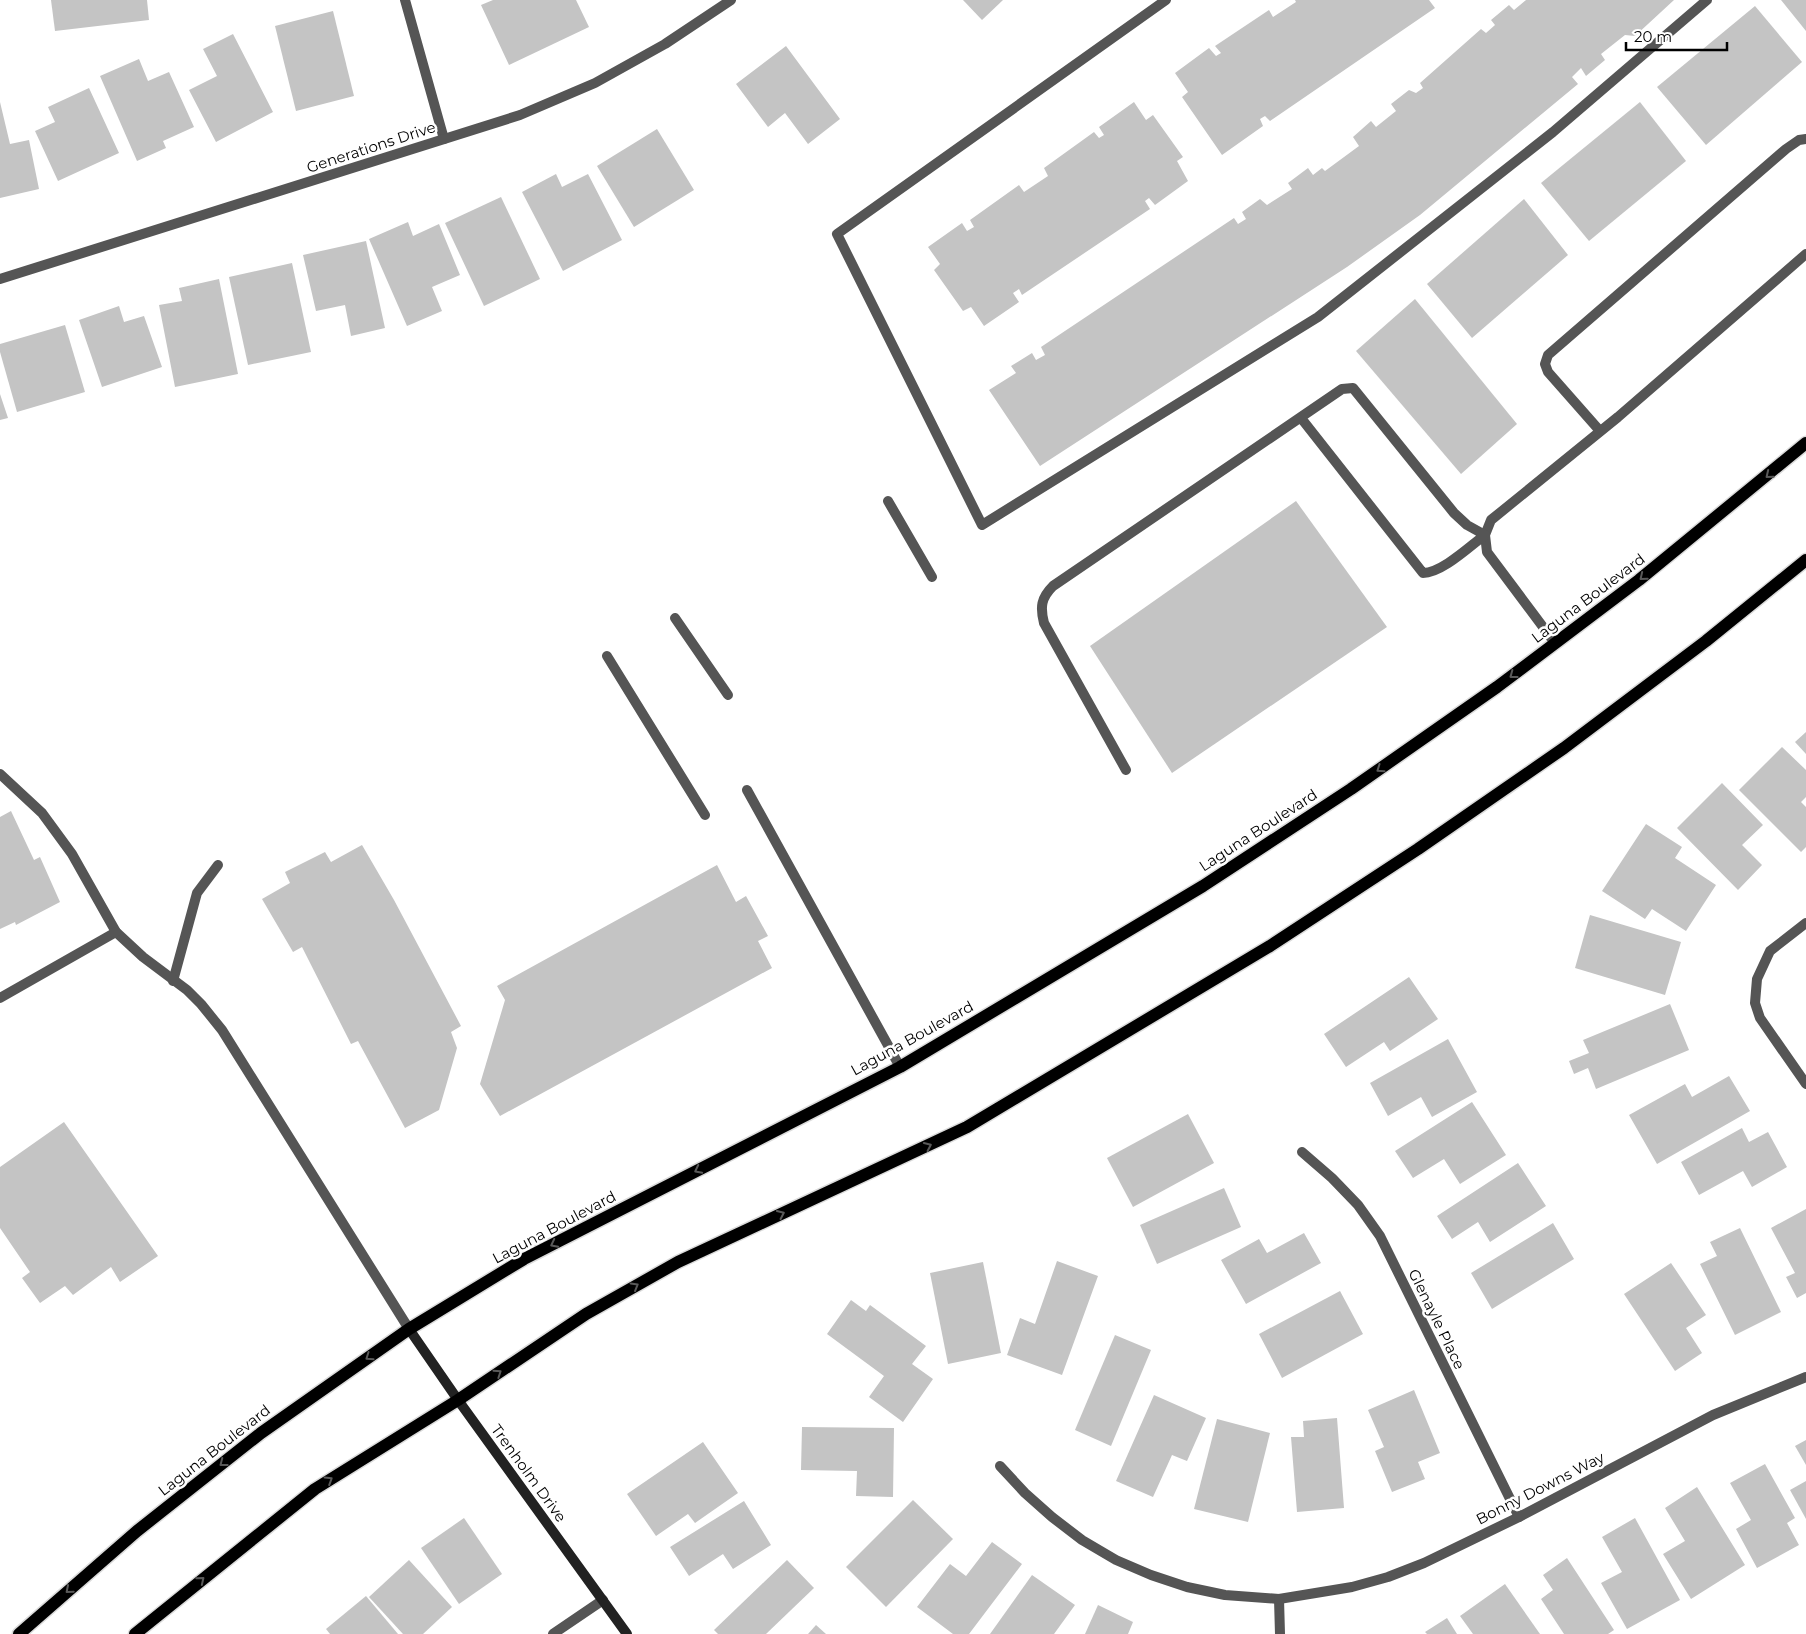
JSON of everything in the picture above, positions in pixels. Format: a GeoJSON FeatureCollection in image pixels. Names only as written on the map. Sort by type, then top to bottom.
{"type":"FeatureCollection","features":[{"type":"Feature","properties":{"kind":"main road","name":"Laguna Boulevard"},"geometry":{"type":"LineString","coordinates":[[19,1634],[137,1531],[261,1433],[409,1329],[524,1259],[900,1067],[1211,880],[1351,789],[1497,688],[1639,580],[1806,443]]}},
{"type":"Feature","properties":{"kind":"main road"},"geometry":{"type":"LineString","coordinates":[[135,1634],[315,1489],[458,1400],[586,1314],[669,1266],[967,1127],[1270,946],[1418,849],[1564,748],[1706,641],[1806,560]]}},
{"type":"Feature","properties":{"kind":"street"},"geometry":{"type":"LineString","coordinates":[[405,0],[444,139]]}},
{"type":"Feature","properties":{"kind":"street","name":"Generations Drive"},"geometry":{"type":"LineString","coordinates":[[0,279],[520,115],[595,83],[665,44],[731,0]]}},
{"type":"Feature","properties":{"kind":"street"},"geometry":{"type":"LineString","coordinates":[[1166,0],[836,234],[982,524],[1318,317],[1553,132],[1707,0]]}},
{"type":"Feature","properties":{"kind":"street"},"geometry":{"type":"LineString","coordinates":[[1600,431],[1548,372],[1545,364],[1548,355],[1786,149],[1799,140],[1806,139]]}},
{"type":"Feature","properties":{"kind":"street"},"geometry":{"type":"LineString","coordinates":[[1555,643],[1487,552],[1485,535],[1491,520],[1600,431],[1806,254]]}},
{"type":"Feature","properties":{"kind":"street"},"geometry":{"type":"LineString","coordinates":[[1126,770],[1044,623],[1042,602],[1045,594],[1053,586],[1342,389],[1353,388],[1454,513],[1467,525],[1485,535]]}},
{"type":"Feature","properties":{"kind":"street"},"geometry":{"type":"LineString","coordinates":[[1301,418],[1423,573],[1429,573],[1443,566],[1485,535]]}},
{"type":"Feature","properties":{"kind":"street"},"geometry":{"type":"LineString","coordinates":[[888,501],[932,577]]}},
{"type":"Feature","properties":{"kind":"street"},"geometry":{"type":"LineString","coordinates":[[675,618],[728,695]]}},
{"type":"Feature","properties":{"kind":"street"},"geometry":{"type":"LineString","coordinates":[[607,656],[705,815]]}},
{"type":"Feature","properties":{"kind":"street"},"geometry":{"type":"LineString","coordinates":[[0,774],[42,813],[72,854],[116,932],[186,990],[201,1004],[222,1030],[409,1329]]}},
{"type":"Feature","properties":{"kind":"street"},"geometry":{"type":"LineString","coordinates":[[748,790],[900,1067]]}},
{"type":"Feature","properties":{"kind":"street"},"geometry":{"type":"LineString","coordinates":[[173,981],[197,893],[218,865]]}},
{"type":"Feature","properties":{"kind":"street"},"geometry":{"type":"LineString","coordinates":[[1806,923],[1770,951],[1757,979],[1756,1003],[1760,1018],[1806,1084]]}},
{"type":"Feature","properties":{"kind":"street"},"geometry":{"type":"LineString","coordinates":[[0,998],[116,932]]}},
{"type":"Feature","properties":{"kind":"street","name":"Glenayle Place"},"geometry":{"type":"LineString","coordinates":[[1302,1152],[1332,1178],[1358,1205],[1380,1236],[1519,1517]]}},
{"type":"Feature","properties":{"kind":"street","name":"Trenholm Drive"},"geometry":{"type":"LineString","coordinates":[[409,1329],[627,1634]]}},
{"type":"Feature","properties":{"kind":"street","name":"Bonny Downs Way"},"geometry":{"type":"LineString","coordinates":[[1000,1466],[1025,1493],[1052,1517],[1082,1540],[1116,1560],[1151,1575],[1187,1587],[1225,1595],[1279,1599],[1352,1587],[1388,1577],[1424,1563],[1519,1517],[1713,1415],[1806,1377]]}},
{"type":"Feature","properties":{"kind":"street"},"geometry":{"type":"LineString","coordinates":[[1279,1599],[1280,1634]]}},
{"type":"Feature","properties":{"kind":"street"},"geometry":{"type":"LineString","coordinates":[[553,1634],[603,1600]]}},
{"type":"Feature","properties":{"kind":"building"},"geometry":{"type":"Polygon","coordinates":[[[51,0],[147,0],[149,20],[55,31],[51,0]]]}},
{"type":"Feature","properties":{"kind":"building"},"geometry":{"type":"Polygon","coordinates":[[[493,0],[576,0],[589,27],[509,65],[481,5],[493,0]]]}},
{"type":"Feature","properties":{"kind":"building"},"geometry":{"type":"Polygon","coordinates":[[[963,0],[1003,0],[982,20],[963,0]]]}},
{"type":"Feature","properties":{"kind":"building"},"geometry":{"type":"Polygon","coordinates":[[[1295,0],[1429,0],[1435,8],[1270,121],[1265,116],[1260,119],[1263,126],[1222,155],[1182,97],[1188,92],[1175,73],[1209,48],[1216,56],[1221,53],[1215,46],[1269,10],[1273,17],[1296,2],[1295,0]]]}},
{"type":"Feature","properties":{"kind":"building"},"geometry":{"type":"Polygon","coordinates":[[[1526,0],[1674,0],[1635,36],[1625,35],[1601,54],[1605,60],[1586,76],[1581,68],[1572,77],[1578,84],[1420,215],[1347,267],[1040,466],[989,390],[1016,373],[1011,366],[1032,353],[1036,360],[1045,355],[1041,347],[1234,218],[1238,224],[1246,219],[1242,212],[1260,199],[1267,205],[1292,189],[1288,183],[1308,168],[1313,175],[1322,168],[1325,171],[1359,146],[1353,137],[1371,121],[1376,127],[1396,111],[1391,104],[1409,90],[1416,93],[1423,88],[1420,83],[1481,29],[1486,33],[1495,25],[1491,20],[1509,5],[1514,10],[1526,0]]]}},
{"type":"Feature","properties":{"kind":"building"},"geometry":{"type":"Polygon","coordinates":[[[1781,0],[1806,0],[1806,31],[1781,0]]]}},
{"type":"Feature","properties":{"kind":"building"},"geometry":{"type":"Polygon","coordinates":[[[1755,6],[1802,62],[1706,145],[1657,87],[1755,6]]]}},
{"type":"Feature","properties":{"kind":"building"},"geometry":{"type":"Polygon","coordinates":[[[333,11],[354,96],[296,111],[275,26],[333,11]]]}},
{"type":"Feature","properties":{"kind":"building"},"geometry":{"type":"Polygon","coordinates":[[[233,34],[273,112],[216,142],[189,90],[217,76],[203,49],[233,34]]]}},
{"type":"Feature","properties":{"kind":"building"},"geometry":{"type":"Polygon","coordinates":[[[786,46],[840,119],[808,144],[785,113],[768,127],[736,84],[786,46]]]}},
{"type":"Feature","properties":{"kind":"building"},"geometry":{"type":"Polygon","coordinates":[[[139,59],[148,81],[169,72],[194,127],[163,141],[166,148],[137,161],[100,76],[139,59]]]}},
{"type":"Feature","properties":{"kind":"building"},"geometry":{"type":"Polygon","coordinates":[[[89,88],[119,153],[58,181],[35,131],[55,122],[48,107],[89,88]]]}},
{"type":"Feature","properties":{"kind":"building"},"geometry":{"type":"Polygon","coordinates":[[[0,102],[10,144],[29,140],[39,189],[0,198],[0,102]]]}},
{"type":"Feature","properties":{"kind":"building"},"geometry":{"type":"Polygon","coordinates":[[[1134,102],[1146,120],[1153,115],[1183,157],[1177,161],[1188,181],[1155,205],[1149,198],[1145,201],[1150,209],[1022,295],[1019,289],[1013,293],[1019,302],[984,326],[971,307],[963,311],[934,270],[940,264],[928,247],[962,223],[967,231],[974,227],[970,220],[1019,185],[1024,192],[1048,176],[1044,168],[1094,132],[1099,138],[1104,135],[1099,127],[1134,102]]]}},
{"type":"Feature","properties":{"kind":"building"},"geometry":{"type":"Polygon","coordinates":[[[1640,102],[1686,161],[1589,241],[1541,183],[1640,102]]]}},
{"type":"Feature","properties":{"kind":"building"},"geometry":{"type":"Polygon","coordinates":[[[657,129],[694,190],[634,227],[597,166],[657,129]]]}},
{"type":"Feature","properties":{"kind":"building"},"geometry":{"type":"Polygon","coordinates":[[[556,174],[562,187],[588,174],[622,240],[563,271],[522,192],[556,174]]]}},
{"type":"Feature","properties":{"kind":"building"},"geometry":{"type":"Polygon","coordinates":[[[501,197],[540,279],[484,306],[445,223],[501,197]]]}},
{"type":"Feature","properties":{"kind":"building"},"geometry":{"type":"Polygon","coordinates":[[[1524,199],[1568,255],[1472,338],[1427,284],[1524,199]]]}},
{"type":"Feature","properties":{"kind":"building"},"geometry":{"type":"Polygon","coordinates":[[[408,222],[413,236],[439,224],[460,275],[432,287],[442,311],[407,326],[369,239],[408,222]]]}},
{"type":"Feature","properties":{"kind":"building"},"geometry":{"type":"Polygon","coordinates":[[[366,241],[385,328],[351,336],[345,305],[316,311],[303,255],[366,241]]]}},
{"type":"Feature","properties":{"kind":"building"},"geometry":{"type":"Polygon","coordinates":[[[292,263],[311,352],[248,365],[229,277],[292,263]]]}},
{"type":"Feature","properties":{"kind":"building"},"geometry":{"type":"Polygon","coordinates":[[[219,279],[238,374],[175,387],[159,305],[182,301],[179,288],[219,279]]]}},
{"type":"Feature","properties":{"kind":"building"},"geometry":{"type":"Polygon","coordinates":[[[1415,299],[1517,424],[1461,474],[1356,351],[1415,299]]]}},
{"type":"Feature","properties":{"kind":"building"},"geometry":{"type":"Polygon","coordinates":[[[119,306],[124,322],[144,316],[162,367],[102,387],[79,320],[119,306]]]}},
{"type":"Feature","properties":{"kind":"building"},"geometry":{"type":"Polygon","coordinates":[[[65,325],[85,392],[17,412],[0,352],[0,344],[65,325]]]}},
{"type":"Feature","properties":{"kind":"building"},"geometry":{"type":"Polygon","coordinates":[[[0,394],[8,418],[0,420],[0,394]]]}},
{"type":"Feature","properties":{"kind":"building"},"geometry":{"type":"Polygon","coordinates":[[[1296,501],[1387,627],[1172,773],[1090,646],[1296,501]]]}},
{"type":"Feature","properties":{"kind":"building"},"geometry":{"type":"Polygon","coordinates":[[[1806,732],[1806,754],[1795,742],[1806,732]]]}},
{"type":"Feature","properties":{"kind":"building"},"geometry":{"type":"Polygon","coordinates":[[[1782,747],[1806,770],[1806,797],[1801,802],[1806,807],[1806,847],[1801,852],[1739,790],[1782,747]]]}},
{"type":"Feature","properties":{"kind":"building"},"geometry":{"type":"Polygon","coordinates":[[[1722,783],[1763,825],[1742,845],[1762,865],[1738,890],[1677,828],[1722,783]]]}},
{"type":"Feature","properties":{"kind":"building"},"geometry":{"type":"Polygon","coordinates":[[[11,811],[34,860],[40,857],[60,902],[16,925],[15,922],[0,929],[0,817],[11,811]]]}},
{"type":"Feature","properties":{"kind":"building"},"geometry":{"type":"Polygon","coordinates":[[[1646,824],[1682,847],[1675,858],[1716,885],[1686,931],[1652,909],[1645,919],[1602,891],[1646,824]]]}},
{"type":"Feature","properties":{"kind":"building"},"geometry":{"type":"Polygon","coordinates":[[[362,845],[394,900],[461,1026],[451,1032],[457,1048],[439,1110],[405,1128],[358,1041],[351,1044],[302,947],[293,952],[262,899],[290,883],[285,872],[325,852],[331,862],[362,845]]]}},
{"type":"Feature","properties":{"kind":"building"},"geometry":{"type":"Polygon","coordinates":[[[717,865],[736,902],[746,896],[768,936],[758,941],[772,968],[500,1116],[480,1084],[505,1000],[497,986],[717,865]]]}},
{"type":"Feature","properties":{"kind":"building"},"geometry":{"type":"Polygon","coordinates":[[[1590,915],[1681,942],[1665,995],[1575,968],[1590,915]]]}},
{"type":"Feature","properties":{"kind":"building"},"geometry":{"type":"Polygon","coordinates":[[[1409,977],[1438,1019],[1390,1051],[1384,1042],[1346,1067],[1324,1034],[1409,977]]]}},
{"type":"Feature","properties":{"kind":"building"},"geometry":{"type":"Polygon","coordinates":[[[1670,1004],[1689,1050],[1596,1089],[1588,1068],[1574,1074],[1569,1061],[1589,1053],[1583,1040],[1670,1004]]]}},
{"type":"Feature","properties":{"kind":"building"},"geometry":{"type":"Polygon","coordinates":[[[1448,1039],[1477,1092],[1432,1117],[1421,1097],[1388,1116],[1370,1083],[1448,1039]]]}},
{"type":"Feature","properties":{"kind":"building"},"geometry":{"type":"Polygon","coordinates":[[[1729,1076],[1750,1111],[1657,1164],[1629,1115],[1685,1084],[1692,1097],[1729,1076]]]}},
{"type":"Feature","properties":{"kind":"building"},"geometry":{"type":"Polygon","coordinates":[[[1472,1102],[1506,1155],[1460,1184],[1444,1159],[1413,1178],[1395,1151],[1472,1102]]]}},
{"type":"Feature","properties":{"kind":"building"},"geometry":{"type":"Polygon","coordinates":[[[1188,1114],[1214,1163],[1133,1207],[1107,1158],[1188,1114]]]}},
{"type":"Feature","properties":{"kind":"building"},"geometry":{"type":"Polygon","coordinates":[[[64,1122],[158,1256],[120,1282],[111,1267],[73,1295],[65,1286],[40,1303],[22,1278],[30,1272],[0,1228],[0,1167],[64,1122]]]}},
{"type":"Feature","properties":{"kind":"building"},"geometry":{"type":"Polygon","coordinates":[[[1742,1128],[1749,1142],[1768,1132],[1787,1167],[1752,1187],[1743,1171],[1699,1195],[1681,1162],[1742,1128]]]}},
{"type":"Feature","properties":{"kind":"building"},"geometry":{"type":"Polygon","coordinates":[[[1518,1163],[1546,1206],[1490,1242],[1478,1222],[1452,1239],[1437,1216],[1518,1163]]]}},
{"type":"Feature","properties":{"kind":"building"},"geometry":{"type":"Polygon","coordinates":[[[1224,1188],[1241,1227],[1157,1264],[1140,1225],[1224,1188]]]}},
{"type":"Feature","properties":{"kind":"building"},"geometry":{"type":"Polygon","coordinates":[[[1806,1209],[1806,1293],[1797,1298],[1786,1277],[1795,1273],[1771,1228],[1806,1209]]]}},
{"type":"Feature","properties":{"kind":"building"},"geometry":{"type":"Polygon","coordinates":[[[1553,1223],[1574,1259],[1492,1309],[1471,1273],[1553,1223]]]}},
{"type":"Feature","properties":{"kind":"building"},"geometry":{"type":"Polygon","coordinates":[[[1740,1228],[1781,1312],[1735,1335],[1700,1264],[1717,1256],[1710,1242],[1740,1228]]]}},
{"type":"Feature","properties":{"kind":"building"},"geometry":{"type":"Polygon","coordinates":[[[1304,1233],[1321,1263],[1246,1304],[1221,1260],[1259,1239],[1267,1253],[1304,1233]]]}},
{"type":"Feature","properties":{"kind":"building"},"geometry":{"type":"Polygon","coordinates":[[[1057,1261],[1098,1276],[1062,1375],[1007,1355],[1020,1318],[1035,1324],[1057,1261]]]}},
{"type":"Feature","properties":{"kind":"building"},"geometry":{"type":"Polygon","coordinates":[[[983,1262],[1001,1353],[948,1364],[930,1273],[983,1262]]]}},
{"type":"Feature","properties":{"kind":"building"},"geometry":{"type":"Polygon","coordinates":[[[1671,1263],[1706,1315],[1686,1328],[1702,1353],[1675,1371],[1624,1294],[1671,1263]]]}},
{"type":"Feature","properties":{"kind":"building"},"geometry":{"type":"Polygon","coordinates":[[[1340,1291],[1363,1334],[1282,1378],[1259,1334],[1340,1291]]]}},
{"type":"Feature","properties":{"kind":"building"},"geometry":{"type":"Polygon","coordinates":[[[851,1300],[866,1311],[870,1305],[926,1346],[912,1364],[933,1379],[903,1422],[869,1397],[884,1376],[827,1334],[851,1300]]]}},
{"type":"Feature","properties":{"kind":"building"},"geometry":{"type":"Polygon","coordinates":[[[1115,1335],[1151,1350],[1111,1446],[1075,1430],[1115,1335]]]}},
{"type":"Feature","properties":{"kind":"building"},"geometry":{"type":"Polygon","coordinates":[[[1414,1390],[1440,1453],[1418,1462],[1425,1479],[1392,1492],[1375,1451],[1384,1447],[1368,1410],[1414,1390]]]}},
{"type":"Feature","properties":{"kind":"building"},"geometry":{"type":"Polygon","coordinates":[[[1154,1395],[1206,1418],[1187,1461],[1172,1455],[1153,1497],[1116,1481],[1154,1395]]]}},
{"type":"Feature","properties":{"kind":"building"},"geometry":{"type":"Polygon","coordinates":[[[1337,1418],[1344,1508],[1297,1512],[1291,1437],[1304,1437],[1303,1421],[1337,1418]]]}},
{"type":"Feature","properties":{"kind":"building"},"geometry":{"type":"Polygon","coordinates":[[[1217,1419],[1270,1433],[1248,1522],[1194,1509],[1217,1419]]]}},
{"type":"Feature","properties":{"kind":"building"},"geometry":{"type":"Polygon","coordinates":[[[802,1427],[894,1428],[893,1497],[856,1496],[857,1471],[801,1470],[802,1427]]]}},
{"type":"Feature","properties":{"kind":"building"},"geometry":{"type":"Polygon","coordinates":[[[1806,1440],[1806,1465],[1795,1446],[1806,1440]]]}},
{"type":"Feature","properties":{"kind":"building"},"geometry":{"type":"Polygon","coordinates":[[[703,1442],[738,1493],[695,1523],[688,1514],[656,1536],[627,1494],[703,1442]]]}},
{"type":"Feature","properties":{"kind":"building"},"geometry":{"type":"Polygon","coordinates":[[[1765,1464],[1795,1518],[1787,1523],[1799,1545],[1757,1568],[1736,1529],[1751,1520],[1730,1483],[1765,1464]]]}},
{"type":"Feature","properties":{"kind":"building"},"geometry":{"type":"Polygon","coordinates":[[[1806,1481],[1806,1519],[1790,1490],[1806,1481]]]}},
{"type":"Feature","properties":{"kind":"building"},"geometry":{"type":"Polygon","coordinates":[[[1697,1487],[1745,1565],[1691,1599],[1663,1554],[1685,1541],[1665,1508],[1697,1487]]]}},
{"type":"Feature","properties":{"kind":"building"},"geometry":{"type":"Polygon","coordinates":[[[913,1500],[953,1539],[886,1607],[846,1567],[913,1500]]]}},
{"type":"Feature","properties":{"kind":"building"},"geometry":{"type":"Polygon","coordinates":[[[744,1501],[771,1545],[733,1569],[723,1554],[689,1576],[670,1547],[744,1501]]]}},
{"type":"Feature","properties":{"kind":"building"},"geometry":{"type":"Polygon","coordinates":[[[464,1518],[502,1574],[459,1604],[421,1548],[464,1518]]]}},
{"type":"Feature","properties":{"kind":"building"},"geometry":{"type":"Polygon","coordinates":[[[1635,1518],[1680,1600],[1627,1629],[1601,1583],[1622,1572],[1602,1537],[1635,1518]]]}},
{"type":"Feature","properties":{"kind":"building"},"geometry":{"type":"Polygon","coordinates":[[[992,1542],[1022,1564],[969,1634],[953,1634],[917,1607],[950,1564],[966,1576],[992,1542]]]}},
{"type":"Feature","properties":{"kind":"building"},"geometry":{"type":"Polygon","coordinates":[[[1567,1558],[1614,1630],[1608,1634],[1564,1634],[1541,1599],[1553,1590],[1543,1575],[1567,1558]]]}},
{"type":"Feature","properties":{"kind":"building"},"geometry":{"type":"Polygon","coordinates":[[[409,1560],[452,1607],[423,1634],[403,1634],[369,1597],[409,1560]]]}},
{"type":"Feature","properties":{"kind":"building"},"geometry":{"type":"Polygon","coordinates":[[[787,1560],[814,1588],[766,1634],[718,1634],[714,1630],[787,1560]]]}},
{"type":"Feature","properties":{"kind":"building"},"geometry":{"type":"Polygon","coordinates":[[[1032,1575],[1075,1605],[1054,1634],[990,1634],[1032,1575]]]}},
{"type":"Feature","properties":{"kind":"building"},"geometry":{"type":"Polygon","coordinates":[[[1505,1584],[1540,1634],[1473,1634],[1460,1616],[1505,1584]]]}},
{"type":"Feature","properties":{"kind":"building"},"geometry":{"type":"Polygon","coordinates":[[[366,1596],[398,1634],[330,1634],[326,1629],[366,1596]]]}},
{"type":"Feature","properties":{"kind":"building"},"geometry":{"type":"Polygon","coordinates":[[[1098,1605],[1133,1622],[1128,1634],[1085,1634],[1098,1605]]]}},
{"type":"Feature","properties":{"kind":"building"},"geometry":{"type":"Polygon","coordinates":[[[1447,1618],[1457,1634],[1427,1634],[1425,1632],[1447,1618]]]}},
{"type":"Feature","properties":{"kind":"building"},"geometry":{"type":"Polygon","coordinates":[[[816,1625],[826,1634],[808,1634],[816,1625]]]}}]}
